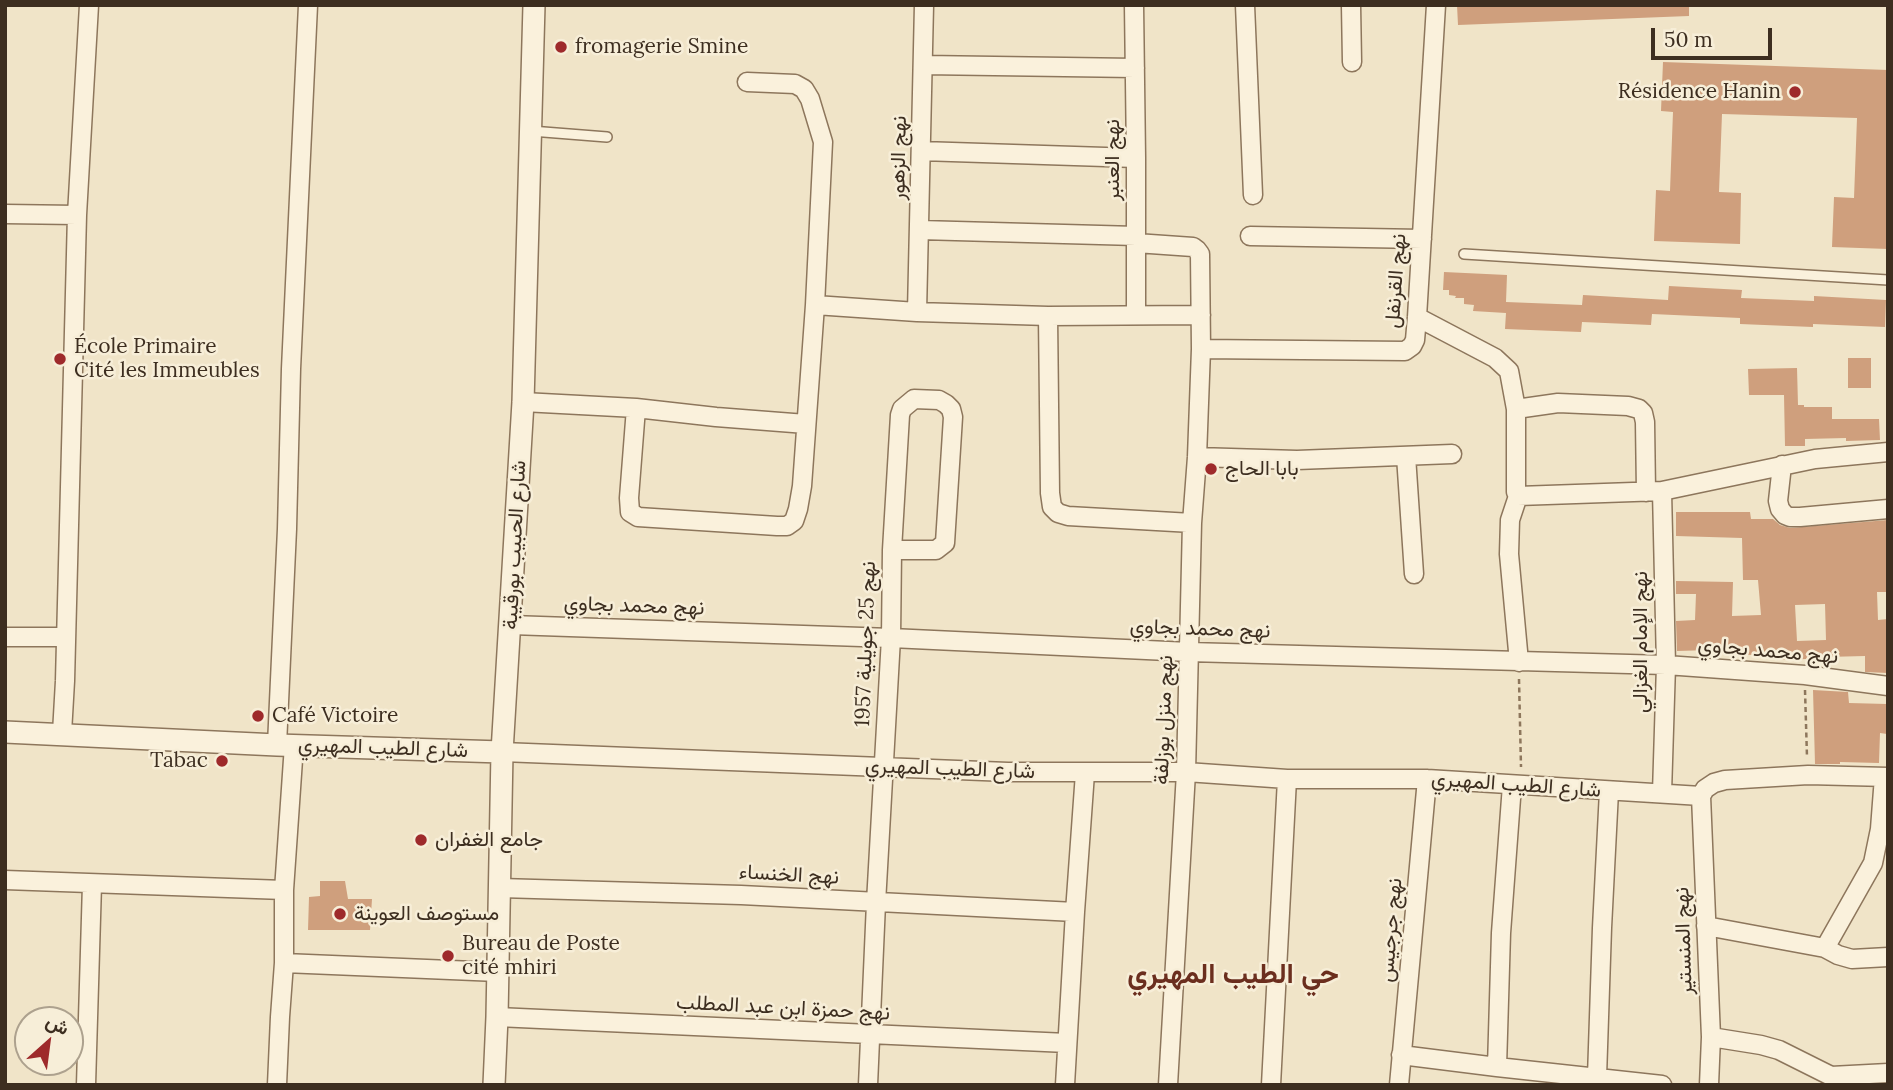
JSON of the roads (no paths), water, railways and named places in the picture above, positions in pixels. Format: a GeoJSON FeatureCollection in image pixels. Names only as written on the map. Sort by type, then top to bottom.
{"type":"FeatureCollection","features":[{"type":"Feature","properties":{"kind":"street"},"geometry":{"type":"LineString","coordinates":[[62,733],[77,215],[89,5]]}},
{"type":"Feature","properties":{"kind":"street"},"geometry":{"type":"LineString","coordinates":[[277,1085],[284,963],[291,369],[308,5]]}},
{"type":"Feature","properties":{"kind":"street","name":"شارع الحبيب بورقيبة"},"geometry":{"type":"LineString","coordinates":[[494,1085],[502,752],[523,401],[534,5]]}},
{"type":"Feature","properties":{"kind":"street","name":"نهج الزهور"},"geometry":{"type":"LineString","coordinates":[[917,312],[924,5]]}},
{"type":"Feature","properties":{"kind":"street","name":"نهج العنبر"},"geometry":{"type":"LineString","coordinates":[[1134,5],[1136,314]]}},
{"type":"Feature","properties":{"kind":"street"},"geometry":{"type":"LineString","coordinates":[[1245,5],[1253,195]]}},
{"type":"Feature","properties":{"kind":"street"},"geometry":{"type":"LineString","coordinates":[[1351,5],[1352,62]]}},
{"type":"Feature","properties":{"kind":"street","name":"نهج القرنفل"},"geometry":{"type":"LineString","coordinates":[[1201,349],[1405,351],[1412,346],[1417,317],[1436,5]]}},
{"type":"Feature","properties":{"kind":"street"},"geometry":{"type":"LineString","coordinates":[[924,65],[1135,68]]}},
{"type":"Feature","properties":{"kind":"street"},"geometry":{"type":"LineString","coordinates":[[636,408],[629,498],[631,512],[638,517],[650,519],[777,526],[787,526],[794,522],[802,486],[823,142],[810,99],[804,89],[795,84],[747,82]]}},
{"type":"Feature","properties":{"kind":"street"},"geometry":{"type":"LineString","coordinates":[[921,151],[1136,158]]}},
{"type":"Feature","properties":{"kind":"street"},"geometry":{"type":"LineString","coordinates":[[5,214],[77,215]]}},
{"type":"Feature","properties":{"kind":"street"},"geometry":{"type":"LineString","coordinates":[[920,230],[1136,239]]}},
{"type":"Feature","properties":{"kind":"street"},"geometry":{"type":"LineString","coordinates":[[1251,236],[1422,239]]}},
{"type":"Feature","properties":{"kind":"street","name":"نهج منزل بوزلفة"},"geometry":{"type":"LineString","coordinates":[[1136,239],[1193,247],[1200,254],[1201,349],[1192,523],[1186,772],[1168,1085]]}},
{"type":"Feature","properties":{"kind":"street"},"geometry":{"type":"LineString","coordinates":[[815,305],[917,312],[1048,316],[1201,315]]}},
{"type":"Feature","properties":{"kind":"street"},"geometry":{"type":"LineString","coordinates":[[1048,316],[1052,507],[1058,513],[1068,516],[1192,523]]}},
{"type":"Feature","properties":{"kind":"street"},"geometry":{"type":"LineString","coordinates":[[1417,317],[1503,364],[1509,371],[1516,409],[1518,496],[1510,520],[1509,554],[1519,662]]}},
{"type":"Feature","properties":{"kind":"street","name":"نهج 25 جويلية 1957"},"geometry":{"type":"LineString","coordinates":[[868,1085],[891,638],[892,550],[900,415],[902,409],[914,398],[939,400],[946,404],[953,416],[945,543],[936,550],[892,550]]}},
{"type":"Feature","properties":{"kind":"street"},"geometry":{"type":"LineString","coordinates":[[523,401],[636,408],[806,424]]}},
{"type":"Feature","properties":{"kind":"street","name":"نهج الإمام الغزالي"},"geometry":{"type":"LineString","coordinates":[[1516,409],[1558,403],[1628,406],[1643,413],[1654,491],[1666,665],[1662,793]]}},
{"type":"Feature","properties":{"kind":"street"},"geometry":{"type":"LineString","coordinates":[[1518,496],[1654,491],[1815,459],[1888,452]]}},
{"type":"Feature","properties":{"kind":"street"},"geometry":{"type":"LineString","coordinates":[[1197,457],[1297,460],[1452,454]]}},
{"type":"Feature","properties":{"kind":"street"},"geometry":{"type":"LineString","coordinates":[[1406,456],[1414,574]]}},
{"type":"Feature","properties":{"kind":"street"},"geometry":{"type":"LineString","coordinates":[[1782,465],[1778,501],[1780,509],[1790,517],[1888,509]]}},
{"type":"Feature","properties":{"kind":"street","name":"نهج محمد بجاوي"},"geometry":{"type":"LineString","coordinates":[[510,625],[891,638],[1189,652],[1666,665],[1805,675],[1888,686]]}},
{"type":"Feature","properties":{"kind":"street"},"geometry":{"type":"LineString","coordinates":[[5,637],[65,637]]}},
{"type":"Feature","properties":{"kind":"street","name":"شارع الطيب المهيري"},"geometry":{"type":"LineString","coordinates":[[5,732],[884,768],[1085,773],[1186,772],[1287,779],[1427,779],[1701,796]]}},
{"type":"Feature","properties":{"kind":"street"},"geometry":{"type":"LineString","coordinates":[[1065,1085],[1085,773]]}},
{"type":"Feature","properties":{"kind":"street"},"geometry":{"type":"LineString","coordinates":[[1701,796],[1705,789],[1725,780],[1808,775],[1886,777],[1880,829],[1880,863],[1825,948]]}},
{"type":"Feature","properties":{"kind":"street"},"geometry":{"type":"LineString","coordinates":[[1271,1085],[1287,779]]}},
{"type":"Feature","properties":{"kind":"street","name":"نهج جرجيس"},"geometry":{"type":"LineString","coordinates":[[1398,1085],[1427,779]]}},
{"type":"Feature","properties":{"kind":"street"},"geometry":{"type":"LineString","coordinates":[[1497,1067],[1501,933],[1516,785]]}},
{"type":"Feature","properties":{"kind":"street"},"geometry":{"type":"LineString","coordinates":[[1597,1077],[1609,791]]}},
{"type":"Feature","properties":{"kind":"street","name":"نهج المنستير"},"geometry":{"type":"LineString","coordinates":[[1701,796],[1710,1037],[1709,1085]]}},
{"type":"Feature","properties":{"kind":"street"},"geometry":{"type":"LineString","coordinates":[[5,880],[284,890]]}},
{"type":"Feature","properties":{"kind":"street"},"geometry":{"type":"LineString","coordinates":[[86,1085],[92,884]]}},
{"type":"Feature","properties":{"kind":"street","name":"نهج الخنساء"},"geometry":{"type":"LineString","coordinates":[[500,888],[741,895],[1074,912]]}},
{"type":"Feature","properties":{"kind":"street"},"geometry":{"type":"LineString","coordinates":[[1706,926],[1825,948],[1852,959],[1888,957]]}},
{"type":"Feature","properties":{"kind":"street"},"geometry":{"type":"LineString","coordinates":[[284,963],[498,972]]}},
{"type":"Feature","properties":{"kind":"street","name":"نهج حمزة ابن عبد المطلب"},"geometry":{"type":"LineString","coordinates":[[497,1017],[1067,1043]]}},
{"type":"Feature","properties":{"kind":"street"},"geometry":{"type":"LineString","coordinates":[[1710,1037],[1761,1045],[1779,1051],[1830,1081],[1888,1073]]}},
{"type":"Feature","properties":{"kind":"street"},"geometry":{"type":"LineString","coordinates":[[1401,1055],[1662,1085]]}},
{"type":"Feature","properties":{"kind":"lane"},"geometry":{"type":"LineString","coordinates":[[530,131],[607,137]]}},
{"type":"Feature","properties":{"kind":"lane"},"geometry":{"type":"LineString","coordinates":[[1464,254],[1888,280]]}},
{"type":"Feature","properties":{"kind":"place","name":"fromagerie Smine"},"geometry":{"type":"Point","coordinates":[561,47]}},
{"type":"Feature","properties":{"kind":"place","name":"Résidence Hanin"},"geometry":{"type":"Point","coordinates":[1795,92]}},
{"type":"Feature","properties":{"kind":"place","name":"École Primaire Cité les Immeubles"},"geometry":{"type":"Point","coordinates":[60,359]}},
{"type":"Feature","properties":{"kind":"place","name":"بابا الحاج"},"geometry":{"type":"Point","coordinates":[1211,469]}},
{"type":"Feature","properties":{"kind":"place","name":"Café Victoire"},"geometry":{"type":"Point","coordinates":[258,716]}},
{"type":"Feature","properties":{"kind":"place","name":"Tabac"},"geometry":{"type":"Point","coordinates":[222,761]}},
{"type":"Feature","properties":{"kind":"place","name":"جامع الغفران"},"geometry":{"type":"Point","coordinates":[421,840]}},
{"type":"Feature","properties":{"kind":"place","name":"مستوصف العوينة"},"geometry":{"type":"Point","coordinates":[340,914]}},
{"type":"Feature","properties":{"kind":"place","name":"Bureau de Poste cité mhiri"},"geometry":{"type":"Point","coordinates":[448,956]}},
{"type":"Feature","properties":{"kind":"district","name":"حي الطيب المهيري"},"geometry":{"type":"Point","coordinates":[1233,975]}}]}
